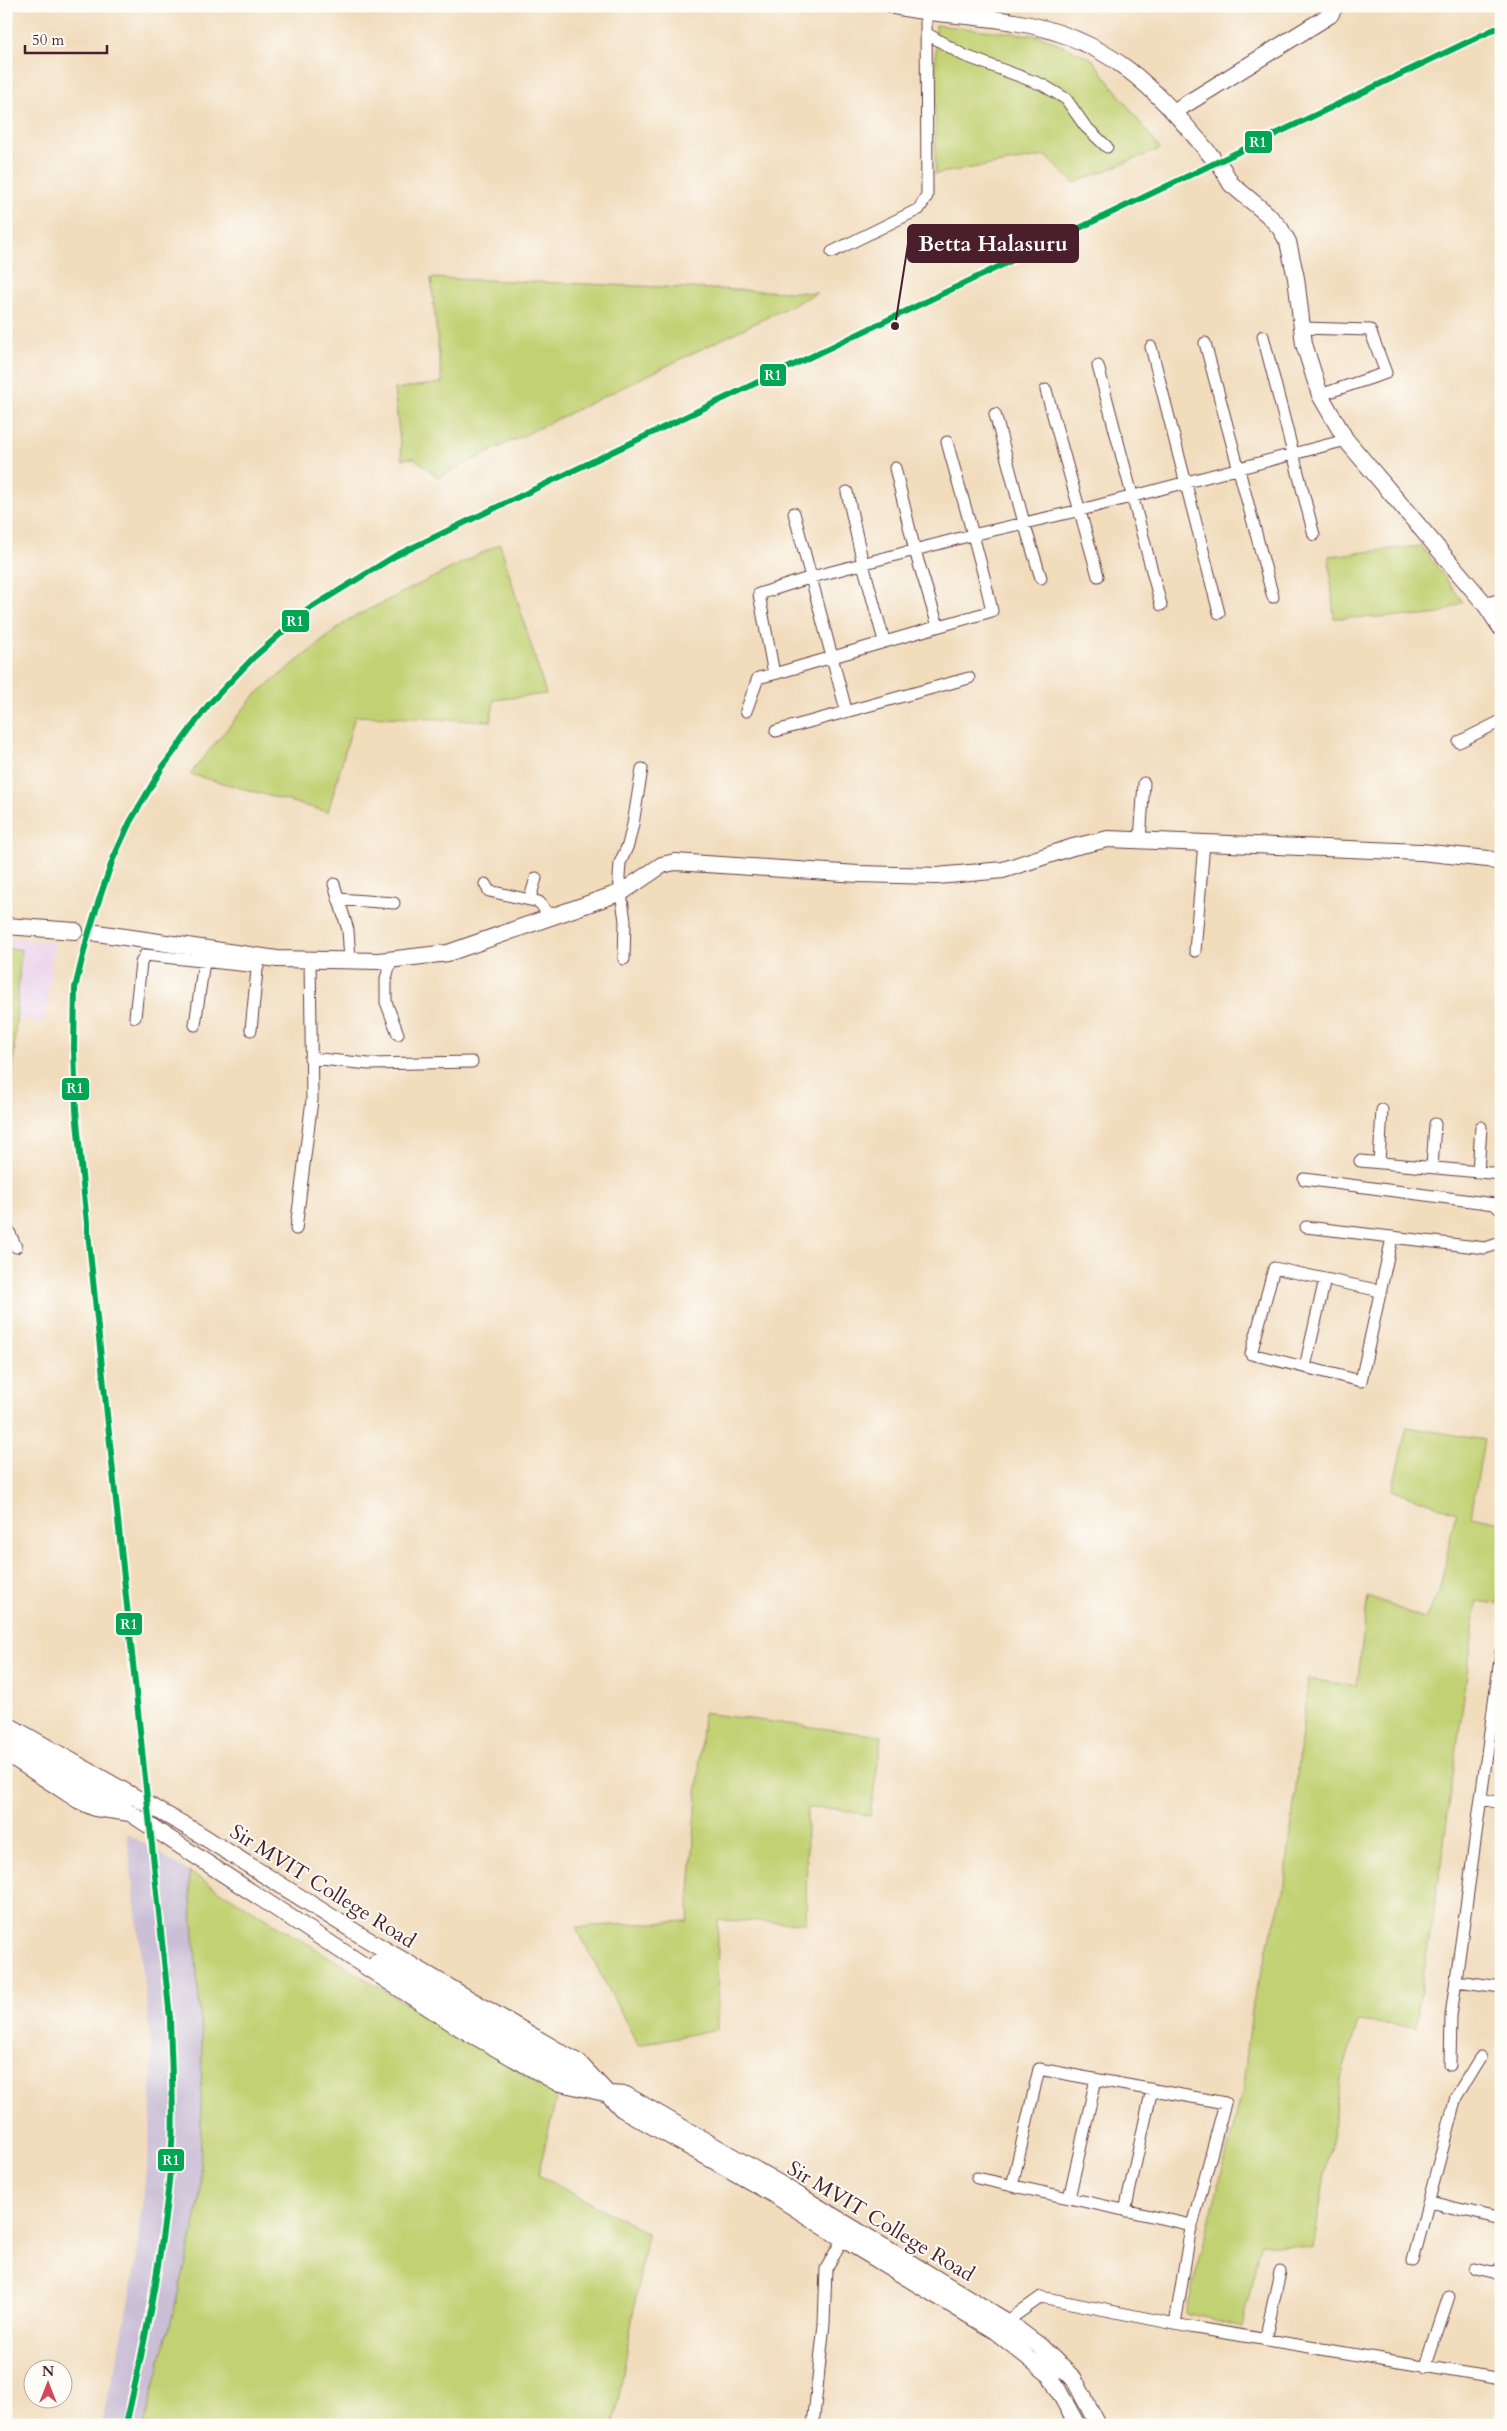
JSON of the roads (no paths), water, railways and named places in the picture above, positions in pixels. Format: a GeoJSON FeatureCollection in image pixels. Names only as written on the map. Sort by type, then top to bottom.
{"type":"FeatureCollection","features":[{"type":"Feature","properties":{"kind":"street"},"geometry":{"type":"LineString","coordinates":[[894,6],[1012,21],[1048,28],[1108,54],[1175,111],[1217,162],[1232,184],[1267,214],[1280,228],[1288,242],[1296,278],[1304,344],[1320,395],[1346,440],[1493,602],[1501,628]]}},
{"type":"Feature","properties":{"kind":"street"},"geometry":{"type":"LineString","coordinates":[[1175,111],[1330,15],[1335,6]]}},
{"type":"Feature","properties":{"kind":"street"},"geometry":{"type":"LineString","coordinates":[[832,252],[920,209],[927,196],[926,11]]}},
{"type":"Feature","properties":{"kind":"street"},"geometry":{"type":"LineString","coordinates":[[926,33],[962,55],[1043,85],[1066,99],[1085,126],[1107,147]]}},
{"type":"Feature","properties":{"kind":"street"},"geometry":{"type":"LineString","coordinates":[[1302,328],[1370,330],[1386,373],[1320,395]]}},
{"type":"Feature","properties":{"kind":"street"},"geometry":{"type":"LineString","coordinates":[[1263,336],[1314,535]]}},
{"type":"Feature","properties":{"kind":"street"},"geometry":{"type":"LineString","coordinates":[[1205,343],[1273,597]]}},
{"type":"Feature","properties":{"kind":"street"},"geometry":{"type":"LineString","coordinates":[[1151,347],[1219,613]]}},
{"type":"Feature","properties":{"kind":"street"},"geometry":{"type":"LineString","coordinates":[[1098,366],[1161,605]]}},
{"type":"Feature","properties":{"kind":"street"},"geometry":{"type":"LineString","coordinates":[[1046,390],[1098,576]]}},
{"type":"Feature","properties":{"kind":"street"},"geometry":{"type":"LineString","coordinates":[[995,414],[1024,523],[1041,578]]}},
{"type":"Feature","properties":{"kind":"street"},"geometry":{"type":"LineString","coordinates":[[774,674],[759,594],[812,577],[972,535],[1081,510],[1346,440]]}},
{"type":"Feature","properties":{"kind":"street"},"geometry":{"type":"LineString","coordinates":[[746,711],[758,678],[992,611],[947,442]]}},
{"type":"Feature","properties":{"kind":"street"},"geometry":{"type":"LineString","coordinates":[[896,468],[915,551],[938,626]]}},
{"type":"Feature","properties":{"kind":"street"},"geometry":{"type":"LineString","coordinates":[[846,492],[884,641]]}},
{"type":"Feature","properties":{"kind":"street"},"geometry":{"type":"LineString","coordinates":[[794,512],[846,710]]}},
{"type":"Feature","properties":{"kind":"street"},"geometry":{"type":"LineString","coordinates":[[776,731],[846,710],[969,678]]}},
{"type":"Feature","properties":{"kind":"street"},"geometry":{"type":"LineString","coordinates":[[1459,742],[1501,721]]}},
{"type":"Feature","properties":{"kind":"street"},"geometry":{"type":"LineString","coordinates":[[624,959],[626,938],[619,878],[620,863],[633,824],[642,769]]}},
{"type":"Feature","properties":{"kind":"street"},"geometry":{"type":"LineString","coordinates":[[1140,840],[1144,783]]}},
{"type":"Feature","properties":{"kind":"street"},"geometry":{"type":"LineString","coordinates":[[135,1017],[140,964],[145,955],[258,962],[391,960],[448,953],[622,892],[662,865],[675,862],[858,874],[937,876],[1003,870],[1073,847],[1108,839],[1421,852],[1488,859],[1501,863]]}},
{"type":"Feature","properties":{"kind":"street"},"geometry":{"type":"LineString","coordinates":[[1195,950],[1204,843]]}},
{"type":"Feature","properties":{"kind":"street"},"geometry":{"type":"LineString","coordinates":[[530,898],[536,878]]}},
{"type":"Feature","properties":{"kind":"street"},"geometry":{"type":"LineString","coordinates":[[334,884],[348,930],[350,960]]}},
{"type":"Feature","properties":{"kind":"street"},"geometry":{"type":"LineString","coordinates":[[485,884],[489,891],[500,895],[530,898],[539,902],[550,916]]}},
{"type":"Feature","properties":{"kind":"street"},"geometry":{"type":"LineString","coordinates":[[338,899],[394,903]]}},
{"type":"Feature","properties":{"kind":"street"},"geometry":{"type":"LineString","coordinates":[[6,926],[75,931]]}},
{"type":"Feature","properties":{"kind":"street"},"geometry":{"type":"LineString","coordinates":[[96,933],[258,962]]}},
{"type":"Feature","properties":{"kind":"street"},"geometry":{"type":"LineString","coordinates":[[195,1025],[204,960]]}},
{"type":"Feature","properties":{"kind":"street"},"geometry":{"type":"LineString","coordinates":[[296,1229],[312,1100],[310,960]]}},
{"type":"Feature","properties":{"kind":"street"},"geometry":{"type":"LineString","coordinates":[[391,960],[386,978],[386,1002],[398,1034]]}},
{"type":"Feature","properties":{"kind":"street"},"geometry":{"type":"LineString","coordinates":[[251,1030],[258,962]]}},
{"type":"Feature","properties":{"kind":"street"},"geometry":{"type":"LineString","coordinates":[[310,1058],[369,1064],[472,1062]]}},
{"type":"Feature","properties":{"kind":"street"},"geometry":{"type":"LineString","coordinates":[[1379,1163],[1382,1110]]}},
{"type":"Feature","properties":{"kind":"street"},"geometry":{"type":"LineString","coordinates":[[1432,1167],[1435,1124]]}},
{"type":"Feature","properties":{"kind":"street"},"geometry":{"type":"LineString","coordinates":[[1478,1172],[1481,1127]]}},
{"type":"Feature","properties":{"kind":"street"},"geometry":{"type":"LineString","coordinates":[[1360,1161],[1501,1174]]}},
{"type":"Feature","properties":{"kind":"street"},"geometry":{"type":"LineString","coordinates":[[1304,1179],[1494,1204],[1501,1210]]}},
{"type":"Feature","properties":{"kind":"street"},"geometry":{"type":"LineString","coordinates":[[6,1225],[16,1247]]}},
{"type":"Feature","properties":{"kind":"street"},"geometry":{"type":"LineString","coordinates":[[1306,1227],[1485,1248],[1501,1243]]}},
{"type":"Feature","properties":{"kind":"street"},"geometry":{"type":"LineString","coordinates":[[1381,1291],[1274,1268],[1251,1354],[1361,1381],[1381,1291],[1392,1238]]}},
{"type":"Feature","properties":{"kind":"street"},"geometry":{"type":"LineString","coordinates":[[1305,1367],[1325,1279]]}},
{"type":"Feature","properties":{"kind":"street"},"geometry":{"type":"LineString","coordinates":[[1450,2065],[1451,2016],[1501,1652]]}},
{"type":"Feature","properties":{"kind":"street","name":"Sir MVIT College Road"},"geometry":{"type":"LineString","coordinates":[[6,1724],[193,1830],[361,1944]]}},
{"type":"Feature","properties":{"kind":"street","name":"Sir MVIT College Road"},"geometry":{"type":"LineString","coordinates":[[6,1741],[361,1944],[579,2063],[622,2109],[776,2196],[846,2233],[1001,2326],[1040,2346],[1074,2379],[1098,2425]]}},
{"type":"Feature","properties":{"kind":"street","name":"Sir MVIT College Road"},"geometry":{"type":"LineString","coordinates":[[6,1754],[78,1800],[95,1808],[130,1813],[460,2028],[556,2082],[609,2094]]}},
{"type":"Feature","properties":{"kind":"street"},"geometry":{"type":"LineString","coordinates":[[1481,1799],[1501,1803]]}},
{"type":"Feature","properties":{"kind":"street"},"geometry":{"type":"LineString","coordinates":[[1457,1981],[1501,1987]]}},
{"type":"Feature","properties":{"kind":"street"},"geometry":{"type":"LineString","coordinates":[[1413,2261],[1456,2097],[1480,2058]]}},
{"type":"Feature","properties":{"kind":"street"},"geometry":{"type":"LineString","coordinates":[[1012,2186],[1039,2069],[1225,2102],[1192,2225],[1175,2324]]}},
{"type":"Feature","properties":{"kind":"street"},"geometry":{"type":"LineString","coordinates":[[1069,2198],[1096,2080]]}},
{"type":"Feature","properties":{"kind":"street"},"geometry":{"type":"LineString","coordinates":[[1125,2211],[1152,2090]]}},
{"type":"Feature","properties":{"kind":"street"},"geometry":{"type":"LineString","coordinates":[[977,2178],[1192,2225]]}},
{"type":"Feature","properties":{"kind":"street"},"geometry":{"type":"LineString","coordinates":[[1430,2202],[1501,2219]]}},
{"type":"Feature","properties":{"kind":"street"},"geometry":{"type":"LineString","coordinates":[[812,2425],[824,2324],[826,2269],[846,2233]]}},
{"type":"Feature","properties":{"kind":"street"},"geometry":{"type":"LineString","coordinates":[[1475,2269],[1492,2273],[1498,2272],[1501,2267]]}},
{"type":"Feature","properties":{"kind":"street"},"geometry":{"type":"LineString","coordinates":[[1265,2340],[1280,2272]]}},
{"type":"Feature","properties":{"kind":"street"},"geometry":{"type":"LineString","coordinates":[[1425,2368],[1449,2296]]}},
{"type":"Feature","properties":{"kind":"street"},"geometry":{"type":"LineString","coordinates":[[1001,2326],[1041,2297],[1175,2324],[1425,2368],[1501,2379]]}},
{"type":"Feature","properties":{"kind":"street","name":"Sir MVIT College Road"},"geometry":{"type":"LineString","coordinates":[[1001,2326],[1050,2375],[1078,2425]]}},
{"type":"Feature","properties":{"kind":"place","name":"Betta Halasuru"},"geometry":{"type":"Point","coordinates":[895,326]}}]}
